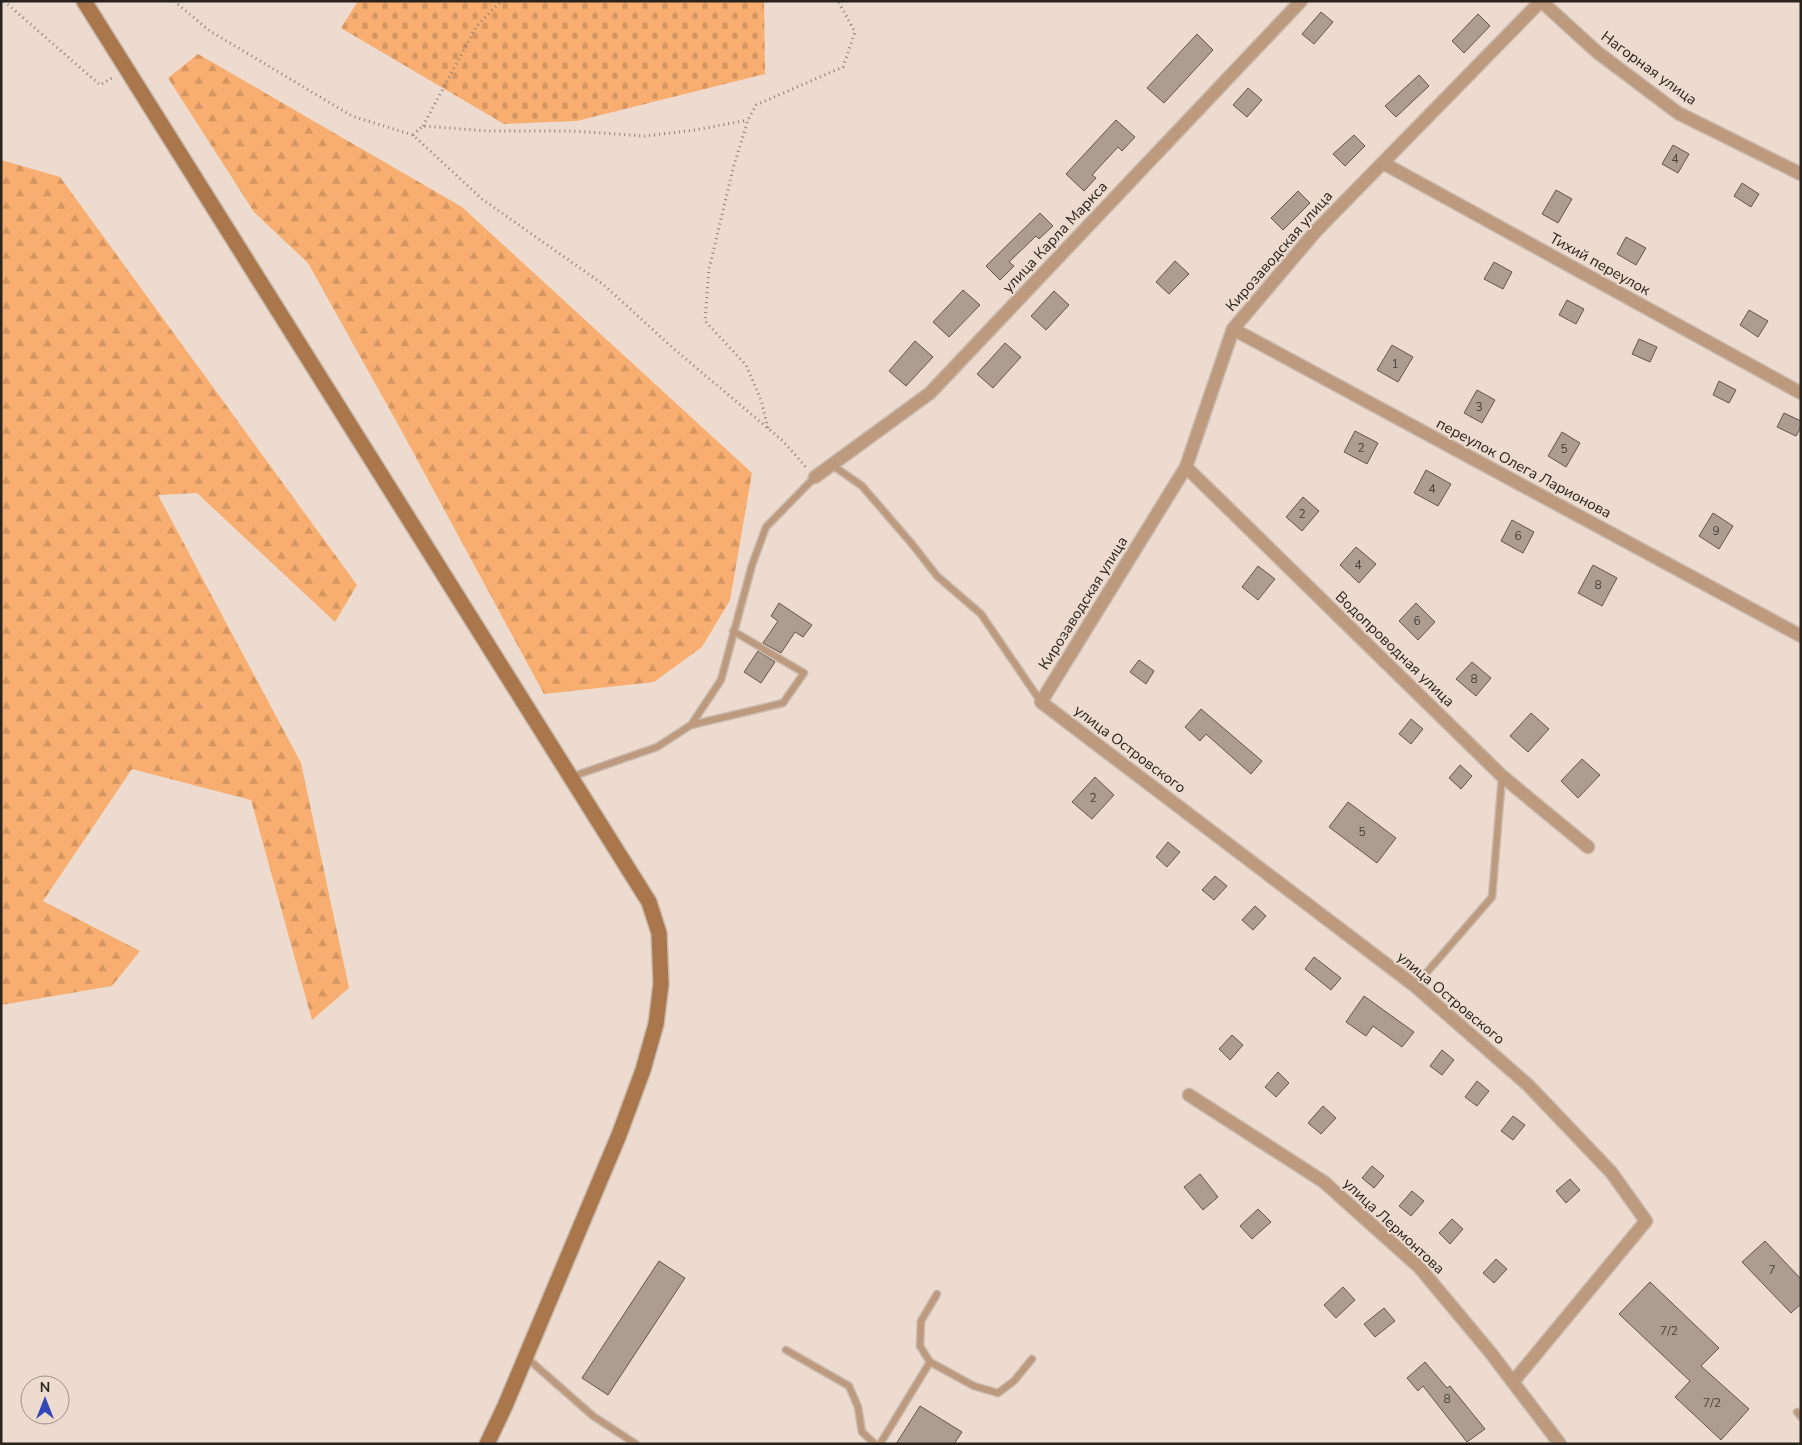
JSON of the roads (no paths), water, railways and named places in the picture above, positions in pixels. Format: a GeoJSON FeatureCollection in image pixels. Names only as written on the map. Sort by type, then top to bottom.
{"type":"FeatureCollection","features":[{"type":"Feature","properties":{"kind":"main road"},"geometry":{"type":"LineString","coordinates":[[84,1],[649,902],[659,933],[661,984],[656,1024],[643,1070],[623,1126],[526,1357],[487,1444]]}},
{"type":"Feature","properties":{"kind":"street","name":"улица Карла Маркса"},"geometry":{"type":"LineString","coordinates":[[815,477],[930,393],[1301,1]]}},
{"type":"Feature","properties":{"kind":"street","name":"Кирозаводская улица"},"geometry":{"type":"LineString","coordinates":[[1041,702],[1186,466],[1232,329],[1316,231],[1541,1]]}},
{"type":"Feature","properties":{"kind":"street","name":"Нагорная улица"},"geometry":{"type":"LineString","coordinates":[[1541,1],[1597,52],[1678,113],[1801,174]]}},
{"type":"Feature","properties":{"kind":"street","name":"Тихий переулок"},"geometry":{"type":"LineString","coordinates":[[1383,163],[1801,394]]}},
{"type":"Feature","properties":{"kind":"street","name":"переулок Олега Ларионова"},"geometry":{"type":"LineString","coordinates":[[1232,329],[1801,636]]}},
{"type":"Feature","properties":{"kind":"street","name":"Водопроводная улица"},"geometry":{"type":"LineString","coordinates":[[1186,466],[1502,776],[1588,847]]}},
{"type":"Feature","properties":{"kind":"street","name":"улица Островского"},"geometry":{"type":"LineString","coordinates":[[1041,702],[1415,986],[1528,1085],[1610,1172],[1646,1221],[1513,1382]]}},
{"type":"Feature","properties":{"kind":"street","name":"улица Лермонтова"},"geometry":{"type":"LineString","coordinates":[[1189,1095],[1324,1182],[1419,1267],[1513,1382],[1560,1444]]}},
{"type":"Feature","properties":{"kind":"lane"},"geometry":{"type":"LineString","coordinates":[[832,465],[862,486],[937,576],[981,614],[1041,702]]}},
{"type":"Feature","properties":{"kind":"lane"},"geometry":{"type":"LineString","coordinates":[[691,725],[721,680],[752,565],[766,527],[815,477]]}},
{"type":"Feature","properties":{"kind":"lane"},"geometry":{"type":"LineString","coordinates":[[570,777],[657,747],[691,725],[783,703],[804,673],[733,631]]}},
{"type":"Feature","properties":{"kind":"lane"},"geometry":{"type":"LineString","coordinates":[[1415,986],[1492,897],[1502,776]]}},
{"type":"Feature","properties":{"kind":"lane"},"geometry":{"type":"LineString","coordinates":[[938,1294],[921,1321],[920,1346],[930,1362],[974,1386],[998,1393],[1014,1380],[1032,1359]]}},
{"type":"Feature","properties":{"kind":"lane"},"geometry":{"type":"LineString","coordinates":[[786,1350],[849,1386],[858,1407],[862,1432],[875,1444]]}},
{"type":"Feature","properties":{"kind":"lane"},"geometry":{"type":"LineString","coordinates":[[526,1357],[593,1416],[636,1444]]}},
{"type":"Feature","properties":{"kind":"lane"},"geometry":{"type":"LineString","coordinates":[[880,1444],[930,1362]]}}]}
